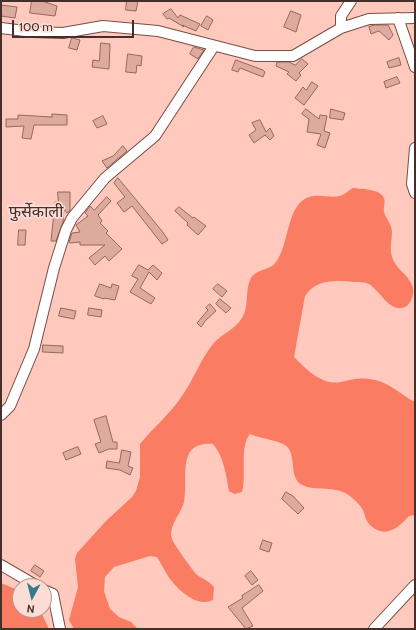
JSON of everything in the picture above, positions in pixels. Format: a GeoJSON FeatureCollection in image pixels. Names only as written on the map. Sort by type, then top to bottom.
{"type":"FeatureCollection","features":[{"type":"Feature","properties":{"kind":"street"},"geometry":{"type":"LineString","coordinates":[[342,28],[341,16],[350,1]]}},
{"type":"Feature","properties":{"kind":"street"},"geometry":{"type":"LineString","coordinates":[[398,18],[415,67]]}},
{"type":"Feature","properties":{"kind":"street"},"geometry":{"type":"LineString","coordinates":[[1,28],[33,32],[63,33],[103,26],[158,31],[255,56],[293,56],[342,28],[369,19],[415,18]]}},
{"type":"Feature","properties":{"kind":"street"},"geometry":{"type":"LineString","coordinates":[[1,415],[10,406],[34,349],[54,268],[66,230],[72,218],[105,178],[155,136],[214,46]]}},
{"type":"Feature","properties":{"kind":"street"},"geometry":{"type":"LineString","coordinates":[[415,148],[412,184],[415,193]]}},
{"type":"Feature","properties":{"kind":"street"},"geometry":{"type":"LineString","coordinates":[[1,565],[23,578]]}},
{"type":"Feature","properties":{"kind":"street"},"geometry":{"type":"LineString","coordinates":[[374,629],[415,585]]}},
{"type":"Feature","properties":{"kind":"street"},"geometry":{"type":"LineString","coordinates":[[52,594],[60,629]]}},
{"type":"Feature","properties":{"kind":"shaded area"},"geometry":{"type":"Polygon","coordinates":[[[353,188],[372,190],[382,195],[385,201],[384,212],[392,229],[391,253],[397,267],[411,283],[413,294],[411,301],[402,308],[392,306],[373,287],[366,283],[333,281],[315,286],[309,290],[305,296],[294,357],[315,376],[321,379],[334,383],[354,379],[375,380],[391,386],[415,402],[415,515],[409,516],[392,530],[377,530],[368,523],[363,510],[346,493],[332,489],[307,487],[298,482],[294,473],[291,452],[285,445],[250,434],[245,446],[242,492],[235,494],[229,491],[224,466],[217,449],[213,444],[201,445],[193,449],[188,455],[185,473],[184,502],[173,525],[171,534],[176,546],[196,574],[214,587],[213,600],[207,602],[200,601],[188,596],[172,581],[157,557],[150,556],[114,567],[105,577],[104,591],[110,609],[119,617],[131,622],[138,629],[74,629],[69,620],[78,587],[75,559],[77,553],[106,521],[132,497],[136,491],[140,477],[140,444],[177,403],[186,390],[204,356],[213,344],[236,325],[242,318],[246,309],[250,280],[252,276],[270,267],[276,262],[283,247],[293,213],[297,206],[311,196],[335,197],[343,195],[353,188]]]}},
{"type":"Feature","properties":{"kind":"shaded area"},"geometry":{"type":"Polygon","coordinates":[[[1,583],[12,588],[12,618],[44,618],[49,629],[1,629],[1,583]]]}},
{"type":"Feature","properties":{"kind":"building"},"geometry":{"type":"Polygon","coordinates":[[[32,1],[42,1],[57,6],[55,16],[30,13],[32,1]]]}},
{"type":"Feature","properties":{"kind":"building"},"geometry":{"type":"Polygon","coordinates":[[[127,1],[138,1],[136,11],[126,10],[127,1]]]}},
{"type":"Feature","properties":{"kind":"building"},"geometry":{"type":"Polygon","coordinates":[[[1,5],[17,7],[15,18],[1,16],[1,5]]]}},
{"type":"Feature","properties":{"kind":"building"},"geometry":{"type":"Polygon","coordinates":[[[171,9],[178,18],[180,15],[200,24],[196,31],[182,25],[184,27],[169,18],[167,19],[163,14],[171,9]]]}},
{"type":"Feature","properties":{"kind":"building"},"geometry":{"type":"Polygon","coordinates":[[[291,11],[301,15],[296,32],[284,27],[291,11]]]}},
{"type":"Feature","properties":{"kind":"building"},"geometry":{"type":"Polygon","coordinates":[[[207,16],[213,20],[208,30],[201,26],[207,16]]]}},
{"type":"Feature","properties":{"kind":"building"},"geometry":{"type":"Polygon","coordinates":[[[375,25],[388,25],[393,35],[389,40],[379,31],[371,34],[369,27],[375,25]]]}},
{"type":"Feature","properties":{"kind":"building"},"geometry":{"type":"Polygon","coordinates":[[[72,38],[80,40],[77,50],[69,48],[72,38]]]}},
{"type":"Feature","properties":{"kind":"building"},"geometry":{"type":"Polygon","coordinates":[[[101,43],[110,44],[109,69],[92,67],[93,60],[99,61],[101,43]]]}},
{"type":"Feature","properties":{"kind":"building"},"geometry":{"type":"Polygon","coordinates":[[[194,47],[204,50],[198,59],[190,54],[194,47]]]}},
{"type":"Feature","properties":{"kind":"building"},"geometry":{"type":"Polygon","coordinates":[[[128,54],[142,56],[141,66],[137,65],[136,73],[126,72],[128,54]]]}},
{"type":"Feature","properties":{"kind":"building"},"geometry":{"type":"Polygon","coordinates":[[[399,58],[401,65],[389,68],[387,62],[399,58]]]}},
{"type":"Feature","properties":{"kind":"building"},"geometry":{"type":"Polygon","coordinates":[[[302,59],[308,64],[299,73],[301,75],[296,81],[287,74],[289,72],[276,66],[277,62],[289,62],[295,65],[302,59]]]}},
{"type":"Feature","properties":{"kind":"building"},"geometry":{"type":"Polygon","coordinates":[[[236,60],[263,70],[265,72],[263,77],[240,68],[238,72],[232,70],[236,60]]]}},
{"type":"Feature","properties":{"kind":"building"},"geometry":{"type":"Polygon","coordinates":[[[397,77],[400,83],[386,88],[384,82],[397,77]]]}},
{"type":"Feature","properties":{"kind":"building"},"geometry":{"type":"Polygon","coordinates":[[[312,82],[318,86],[304,105],[295,98],[303,87],[306,90],[312,82]]]}},
{"type":"Feature","properties":{"kind":"building"},"geometry":{"type":"Polygon","coordinates":[[[306,109],[319,119],[320,115],[327,116],[324,131],[330,133],[325,148],[317,145],[321,134],[307,132],[309,119],[302,114],[306,109]]]}},
{"type":"Feature","properties":{"kind":"building"},"geometry":{"type":"Polygon","coordinates":[[[331,109],[345,113],[343,120],[330,118],[331,109]]]}},
{"type":"Feature","properties":{"kind":"building"},"geometry":{"type":"Polygon","coordinates":[[[52,114],[67,115],[67,125],[34,125],[31,139],[22,138],[24,126],[6,127],[6,119],[18,119],[18,115],[52,117],[52,114]]]}},
{"type":"Feature","properties":{"kind":"building"},"geometry":{"type":"Polygon","coordinates":[[[103,116],[107,124],[97,128],[93,121],[103,116]]]}},
{"type":"Feature","properties":{"kind":"building"},"geometry":{"type":"Polygon","coordinates":[[[260,120],[266,132],[270,128],[274,136],[270,140],[265,135],[254,143],[249,135],[256,130],[252,123],[260,120]]]}},
{"type":"Feature","properties":{"kind":"building"},"geometry":{"type":"Polygon","coordinates":[[[123,146],[127,151],[107,168],[102,161],[113,156],[123,146]]]}},
{"type":"Feature","properties":{"kind":"building"},"geometry":{"type":"Polygon","coordinates":[[[118,178],[168,240],[162,244],[132,206],[124,212],[117,203],[125,197],[114,183],[118,178]]]}},
{"type":"Feature","properties":{"kind":"building"},"geometry":{"type":"Polygon","coordinates":[[[58,192],[70,192],[70,211],[67,213],[64,209],[63,222],[56,241],[51,241],[55,202],[58,202],[58,192]]]}},
{"type":"Feature","properties":{"kind":"building"},"geometry":{"type":"Polygon","coordinates":[[[107,197],[111,201],[98,215],[102,221],[100,223],[108,231],[106,233],[122,249],[109,261],[105,256],[95,265],[89,258],[105,245],[80,245],[80,242],[69,242],[72,233],[80,232],[76,225],[88,216],[85,213],[90,206],[94,210],[107,197]]]}},
{"type":"Feature","properties":{"kind":"building"},"geometry":{"type":"Polygon","coordinates":[[[179,207],[206,226],[198,235],[175,211],[179,207]]]}},
{"type":"Feature","properties":{"kind":"building"},"geometry":{"type":"Polygon","coordinates":[[[19,230],[26,230],[25,245],[18,245],[19,230]]]}},
{"type":"Feature","properties":{"kind":"building"},"geometry":{"type":"Polygon","coordinates":[[[139,265],[148,270],[153,265],[162,273],[157,280],[149,272],[140,288],[155,298],[151,304],[130,292],[138,279],[132,276],[139,265]]]}},
{"type":"Feature","properties":{"kind":"building"},"geometry":{"type":"Polygon","coordinates":[[[100,284],[111,288],[112,284],[119,286],[115,300],[95,296],[100,284]]]}},
{"type":"Feature","properties":{"kind":"building"},"geometry":{"type":"Polygon","coordinates":[[[218,284],[227,291],[222,297],[213,289],[218,284]]]}},
{"type":"Feature","properties":{"kind":"building"},"geometry":{"type":"Polygon","coordinates":[[[220,299],[231,308],[226,313],[216,304],[220,299]]]}},
{"type":"Feature","properties":{"kind":"building"},"geometry":{"type":"Polygon","coordinates":[[[210,304],[216,311],[201,327],[197,323],[208,310],[206,308],[210,304]]]}},
{"type":"Feature","properties":{"kind":"building"},"geometry":{"type":"Polygon","coordinates":[[[61,308],[76,311],[74,319],[59,316],[61,308]]]}},
{"type":"Feature","properties":{"kind":"building"},"geometry":{"type":"Polygon","coordinates":[[[89,308],[102,310],[101,317],[88,315],[89,308]]]}},
{"type":"Feature","properties":{"kind":"building"},"geometry":{"type":"Polygon","coordinates":[[[43,345],[63,346],[63,353],[43,352],[43,345]]]}},
{"type":"Feature","properties":{"kind":"building"},"geometry":{"type":"Polygon","coordinates":[[[106,416],[113,442],[117,442],[117,449],[109,449],[99,453],[95,444],[101,442],[94,420],[106,416]]]}},
{"type":"Feature","properties":{"kind":"building"},"geometry":{"type":"Polygon","coordinates":[[[78,447],[81,454],[66,460],[63,453],[78,447]]]}},
{"type":"Feature","properties":{"kind":"building"},"geometry":{"type":"Polygon","coordinates":[[[122,450],[131,452],[128,466],[133,468],[130,475],[120,470],[106,468],[107,461],[119,463],[122,450]]]}},
{"type":"Feature","properties":{"kind":"building"},"geometry":{"type":"Polygon","coordinates":[[[286,492],[293,496],[304,508],[298,514],[282,499],[286,492]]]}},
{"type":"Feature","properties":{"kind":"building"},"geometry":{"type":"Polygon","coordinates":[[[263,540],[272,543],[269,552],[260,549],[263,540]]]}},
{"type":"Feature","properties":{"kind":"building"},"geometry":{"type":"Polygon","coordinates":[[[35,565],[44,571],[40,577],[31,571],[35,565]]]}},
{"type":"Feature","properties":{"kind":"building"},"geometry":{"type":"Polygon","coordinates":[[[251,571],[258,580],[252,585],[245,576],[251,571]]]}},
{"type":"Feature","properties":{"kind":"building"},"geometry":{"type":"Polygon","coordinates":[[[259,585],[263,591],[242,608],[253,626],[246,629],[228,607],[243,598],[242,596],[259,585]]]}},
{"type":"Feature","properties":{"kind":"district","name":"फुर्सेकाली"},"geometry":{"type":"Point","coordinates":[36,212]}}]}
